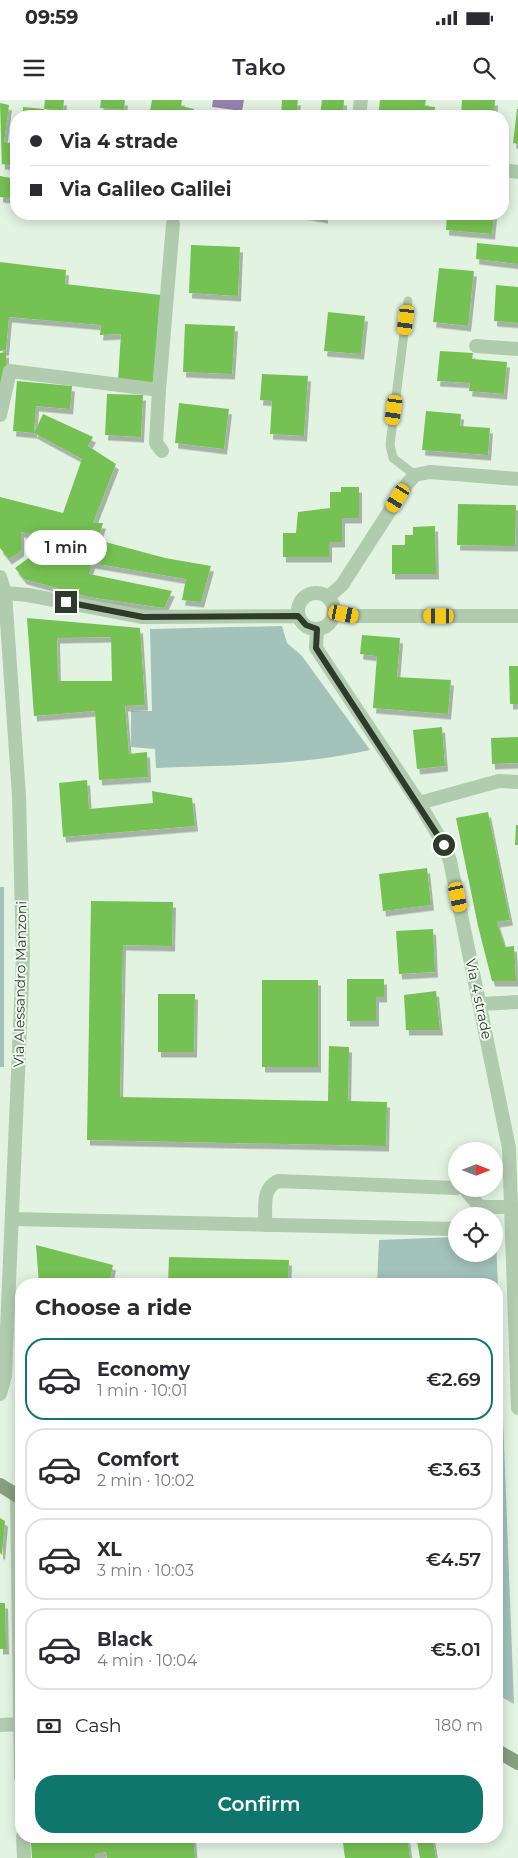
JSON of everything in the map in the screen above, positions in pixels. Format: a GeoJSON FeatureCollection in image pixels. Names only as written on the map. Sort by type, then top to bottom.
{"type":"FeatureCollection","features":[{"type":"Feature","properties":{"kind":"main road"},"geometry":{"type":"LineString","coordinates":[[0,1485],[15,1494]]}},
{"type":"Feature","properties":{"kind":"main road"},"geometry":{"type":"LineString","coordinates":[[503,1754],[518,1763]]}},
{"type":"Feature","properties":{"kind":"street"},"geometry":{"type":"LineString","coordinates":[[162,451],[156,444],[173,224]]}},
{"type":"Feature","properties":{"kind":"street"},"geometry":{"type":"LineString","coordinates":[[476,346],[518,349]]}},
{"type":"Feature","properties":{"kind":"street"},"geometry":{"type":"LineString","coordinates":[[0,415],[10,371],[159,390]]}},
{"type":"Feature","properties":{"kind":"street"},"geometry":{"type":"LineString","coordinates":[[328,598],[342,585],[407,484],[415,475],[430,472],[518,479]]}},
{"type":"Feature","properties":{"kind":"street","name":"Via Alessandro Manzoni"},"geometry":{"type":"LineString","coordinates":[[0,576],[3,593],[19,796],[23,957],[12,1220],[3,1378],[0,1394]]}},
{"type":"Feature","properties":{"kind":"street"},"geometry":{"type":"LineString","coordinates":[[3,593],[143,617],[298,616],[306,625],[317,629],[329,623],[334,611],[328,598],[314,593],[306,596],[301,601],[298,616]]}},
{"type":"Feature","properties":{"kind":"street"},"geometry":{"type":"LineString","coordinates":[[334,611],[355,616],[518,616]]}},
{"type":"Feature","properties":{"kind":"street","name":"Via 4 strade"},"geometry":{"type":"LineString","coordinates":[[317,629],[316,648],[419,803],[444,845],[450,861],[509,1148],[514,1198],[518,1408]]}},
{"type":"Feature","properties":{"kind":"street"},"geometry":{"type":"LineString","coordinates":[[419,803],[499,782],[518,782]]}},
{"type":"Feature","properties":{"kind":"street"},"geometry":{"type":"LineString","coordinates":[[480,1004],[518,1002]]}},
{"type":"Feature","properties":{"kind":"street"},"geometry":{"type":"LineString","coordinates":[[266,1225],[266,1191],[270,1184],[278,1181],[448,1188]]}},
{"type":"Feature","properties":{"kind":"street"},"geometry":{"type":"LineString","coordinates":[[489,1207],[514,1198]]}},
{"type":"Feature","properties":{"kind":"street"},"geometry":{"type":"LineString","coordinates":[[12,1220],[448,1229]]}},
{"type":"Feature","properties":{"kind":"street"},"geometry":{"type":"LineString","coordinates":[[0,1725],[15,1724]]}},
{"type":"Feature","properties":{"kind":"street"},"geometry":{"type":"LineString","coordinates":[[23,1843],[24,1858]]}},
{"type":"Feature","properties":{"kind":"lane"},"geometry":{"type":"LineString","coordinates":[[408,302],[390,446],[393,458],[415,475]]}},
{"type":"Feature","properties":{"kind":"shaded area"},"geometry":{"type":"Polygon","coordinates":[[[213,100],[244,100],[242,110],[212,107],[213,100]]]}},
{"type":"Feature","properties":{"kind":"shaded area"},"geometry":{"type":"Polygon","coordinates":[[[282,626],[287,643],[302,656],[370,750],[290,762],[156,768],[155,749],[131,747],[131,711],[152,711],[150,629],[282,626]]]}},
{"type":"Feature","properties":{"kind":"shaded area"},"geometry":{"type":"Polygon","coordinates":[[[0,887],[4,887],[4,1067],[0,1067],[0,887]]]}},
{"type":"Feature","properties":{"kind":"shaded area"},"geometry":{"type":"Polygon","coordinates":[[[448,1237],[448,1262],[497,1262],[498,1278],[377,1278],[379,1240],[448,1237]]]}},
{"type":"Feature","properties":{"kind":"shaded area"},"geometry":{"type":"Polygon","coordinates":[[[503,1418],[514,1704],[503,1698],[503,1418]]]}},
{"type":"Feature","properties":{"kind":"building"},"geometry":{"type":"Polygon","coordinates":[[[45,100],[64,100],[63,110],[44,109],[45,100]]]}},
{"type":"Feature","properties":{"kind":"building"},"geometry":{"type":"Polygon","coordinates":[[[101,100],[125,100],[124,110],[100,108],[101,100]]]}},
{"type":"Feature","properties":{"kind":"building"},"geometry":{"type":"Polygon","coordinates":[[[152,100],[182,100],[181,106],[194,109],[194,110],[150,110],[152,100]]]}},
{"type":"Feature","properties":{"kind":"building"},"geometry":{"type":"Polygon","coordinates":[[[282,100],[298,100],[297,110],[281,110],[282,100]]]}},
{"type":"Feature","properties":{"kind":"building"},"geometry":{"type":"Polygon","coordinates":[[[322,100],[344,100],[343,110],[321,110],[322,100]]]}},
{"type":"Feature","properties":{"kind":"building"},"geometry":{"type":"Polygon","coordinates":[[[380,100],[426,100],[425,106],[435,107],[435,110],[379,110],[380,100]]]}},
{"type":"Feature","properties":{"kind":"building"},"geometry":{"type":"Polygon","coordinates":[[[462,100],[495,100],[494,110],[461,110],[462,100]]]}},
{"type":"Feature","properties":{"kind":"building"},"geometry":{"type":"Polygon","coordinates":[[[0,103],[9,105],[4,142],[10,143],[10,165],[2,164],[2,170],[0,103]]]}},
{"type":"Feature","properties":{"kind":"building"},"geometry":{"type":"Polygon","coordinates":[[[23,107],[44,109],[44,110],[23,110],[23,107]]]}},
{"type":"Feature","properties":{"kind":"building"},"geometry":{"type":"Polygon","coordinates":[[[518,109],[518,144],[513,143],[518,109]]]}},
{"type":"Feature","properties":{"kind":"building"},"geometry":{"type":"Polygon","coordinates":[[[0,176],[10,178],[10,198],[0,197],[0,176]]]}},
{"type":"Feature","properties":{"kind":"building"},"geometry":{"type":"Polygon","coordinates":[[[447,220],[493,220],[492,234],[446,230],[447,220]]]}},
{"type":"Feature","properties":{"kind":"building"},"geometry":{"type":"Polygon","coordinates":[[[477,243],[518,247],[518,264],[476,259],[477,243]]]}},
{"type":"Feature","properties":{"kind":"building"},"geometry":{"type":"Polygon","coordinates":[[[191,245],[240,247],[238,296],[189,293],[191,245]]]}},
{"type":"Feature","properties":{"kind":"building"},"geometry":{"type":"Polygon","coordinates":[[[0,262],[66,270],[65,284],[161,295],[154,383],[118,380],[121,334],[100,335],[101,325],[9,317],[6,350],[0,351],[0,262]]]}},
{"type":"Feature","properties":{"kind":"building"},"geometry":{"type":"Polygon","coordinates":[[[439,268],[474,271],[468,326],[433,322],[439,268]]]}},
{"type":"Feature","properties":{"kind":"building"},"geometry":{"type":"Polygon","coordinates":[[[496,285],[518,287],[518,323],[494,321],[496,285]]]}},
{"type":"Feature","properties":{"kind":"building"},"geometry":{"type":"Polygon","coordinates":[[[328,312],[365,316],[361,354],[324,351],[328,312]]]}},
{"type":"Feature","properties":{"kind":"building"},"geometry":{"type":"Polygon","coordinates":[[[185,324],[235,326],[232,374],[183,372],[185,324]]]}},
{"type":"Feature","properties":{"kind":"building"},"geometry":{"type":"Polygon","coordinates":[[[440,351],[473,353],[472,359],[507,362],[504,394],[469,391],[470,383],[437,381],[440,351]]]}},
{"type":"Feature","properties":{"kind":"building"},"geometry":{"type":"Polygon","coordinates":[[[6,352],[6,380],[0,395],[0,353],[6,352]]]}},
{"type":"Feature","properties":{"kind":"building"},"geometry":{"type":"Polygon","coordinates":[[[262,374],[308,376],[304,436],[270,434],[272,401],[260,400],[262,374]]]}},
{"type":"Feature","properties":{"kind":"building"},"geometry":{"type":"Polygon","coordinates":[[[17,381],[72,386],[70,409],[36,406],[34,433],[13,431],[17,381]]]}},
{"type":"Feature","properties":{"kind":"building"},"geometry":{"type":"Polygon","coordinates":[[[107,394],[143,395],[141,437],[105,435],[107,394]]]}},
{"type":"Feature","properties":{"kind":"building"},"geometry":{"type":"Polygon","coordinates":[[[179,403],[229,409],[224,449],[175,443],[179,403]]]}},
{"type":"Feature","properties":{"kind":"building"},"geometry":{"type":"Polygon","coordinates":[[[426,411],[461,414],[460,426],[490,428],[488,455],[422,450],[426,411]]]}},
{"type":"Feature","properties":{"kind":"building"},"geometry":{"type":"Polygon","coordinates":[[[43,414],[93,437],[88,446],[116,464],[93,523],[103,523],[98,540],[165,558],[211,566],[201,602],[182,600],[186,579],[92,563],[89,574],[172,591],[164,608],[89,597],[24,579],[15,568],[30,557],[44,564],[53,539],[21,532],[21,551],[9,559],[0,548],[0,497],[63,513],[82,459],[34,433],[43,414]]]}},
{"type":"Feature","properties":{"kind":"building"},"geometry":{"type":"Polygon","coordinates":[[[341,487],[359,487],[359,518],[342,518],[342,542],[329,542],[329,557],[283,557],[283,533],[296,533],[298,512],[330,508],[330,492],[341,492],[341,487]]]}},
{"type":"Feature","properties":{"kind":"building"},"geometry":{"type":"Polygon","coordinates":[[[458,504],[516,505],[515,546],[457,545],[458,504]]]}},
{"type":"Feature","properties":{"kind":"building"},"geometry":{"type":"Polygon","coordinates":[[[435,526],[436,574],[392,574],[392,545],[405,545],[405,535],[413,535],[413,527],[435,526]]]}},
{"type":"Feature","properties":{"kind":"building"},"geometry":{"type":"Polygon","coordinates":[[[27,618],[140,628],[145,705],[125,706],[129,754],[147,752],[148,777],[99,780],[95,711],[34,716],[27,618]],[[111,637],[57,638],[58,681],[112,681],[111,637]]]}},
{"type":"Feature","properties":{"kind":"building"},"geometry":{"type":"Polygon","coordinates":[[[362,635],[400,638],[397,677],[451,680],[448,714],[373,708],[377,656],[360,654],[362,635]]]}},
{"type":"Feature","properties":{"kind":"building"},"geometry":{"type":"Polygon","coordinates":[[[509,666],[518,666],[518,704],[510,704],[509,666]]]}},
{"type":"Feature","properties":{"kind":"building"},"geometry":{"type":"Polygon","coordinates":[[[442,727],[445,766],[417,769],[413,730],[442,727]]]}},
{"type":"Feature","properties":{"kind":"building"},"geometry":{"type":"Polygon","coordinates":[[[518,737],[518,763],[492,764],[491,738],[518,737]]]}},
{"type":"Feature","properties":{"kind":"building"},"geometry":{"type":"Polygon","coordinates":[[[87,780],[89,809],[153,803],[152,791],[192,798],[195,826],[63,837],[59,783],[87,780]]]}},
{"type":"Feature","properties":{"kind":"building"},"geometry":{"type":"Polygon","coordinates":[[[488,812],[510,920],[497,922],[505,947],[514,946],[516,981],[492,981],[478,926],[456,818],[488,812]]]}},
{"type":"Feature","properties":{"kind":"building"},"geometry":{"type":"Polygon","coordinates":[[[516,825],[518,825],[518,845],[515,845],[516,825]]]}},
{"type":"Feature","properties":{"kind":"building"},"geometry":{"type":"Polygon","coordinates":[[[427,868],[431,905],[383,911],[379,874],[427,868]]]}},
{"type":"Feature","properties":{"kind":"building"},"geometry":{"type":"Polygon","coordinates":[[[91,901],[173,902],[172,946],[123,945],[120,1097],[328,1101],[329,1046],[349,1047],[348,1101],[387,1102],[386,1146],[87,1140],[91,901]]]}},
{"type":"Feature","properties":{"kind":"building"},"geometry":{"type":"Polygon","coordinates":[[[433,929],[435,972],[399,974],[396,931],[433,929]]]}},
{"type":"Feature","properties":{"kind":"building"},"geometry":{"type":"Polygon","coordinates":[[[347,979],[384,979],[384,997],[376,997],[376,1021],[347,1021],[347,979]]]}},
{"type":"Feature","properties":{"kind":"building"},"geometry":{"type":"Polygon","coordinates":[[[262,980],[318,980],[318,1067],[262,1067],[262,980]]]}},
{"type":"Feature","properties":{"kind":"building"},"geometry":{"type":"Polygon","coordinates":[[[436,991],[440,1030],[406,1030],[404,995],[436,991]]]}},
{"type":"Feature","properties":{"kind":"building"},"geometry":{"type":"Polygon","coordinates":[[[158,994],[195,994],[194,1052],[158,1052],[158,994]]]}},
{"type":"Feature","properties":{"kind":"building"},"geometry":{"type":"Polygon","coordinates":[[[36,1245],[113,1265],[110,1278],[39,1278],[36,1245]]]}},
{"type":"Feature","properties":{"kind":"building"},"geometry":{"type":"Polygon","coordinates":[[[169,1257],[289,1260],[288,1278],[168,1278],[169,1257]]]}},
{"type":"Feature","properties":{"kind":"building"},"geometry":{"type":"Polygon","coordinates":[[[0,1518],[5,1521],[2,1555],[0,1553],[0,1518]]]}},
{"type":"Feature","properties":{"kind":"building"},"geometry":{"type":"Polygon","coordinates":[[[0,1603],[5,1603],[6,1649],[0,1649],[0,1603]]]}},
{"type":"Feature","properties":{"kind":"building"},"geometry":{"type":"Polygon","coordinates":[[[31,1843],[194,1843],[195,1858],[107,1858],[106,1852],[95,1854],[95,1858],[32,1858],[31,1843]]]}},
{"type":"Feature","properties":{"kind":"building"},"geometry":{"type":"Polygon","coordinates":[[[343,1843],[408,1843],[410,1858],[345,1858],[343,1843]]]}},
{"type":"Feature","properties":{"kind":"building"},"geometry":{"type":"Polygon","coordinates":[[[417,1843],[433,1843],[436,1858],[420,1858],[417,1843]]]}},
{"type":"Feature","properties":{"kind":"route"},"geometry":{"type":"LineString","coordinates":[[66,602],[143,617],[298,616],[306,625],[317,629],[316,648],[419,803],[444,845]]}}]}
